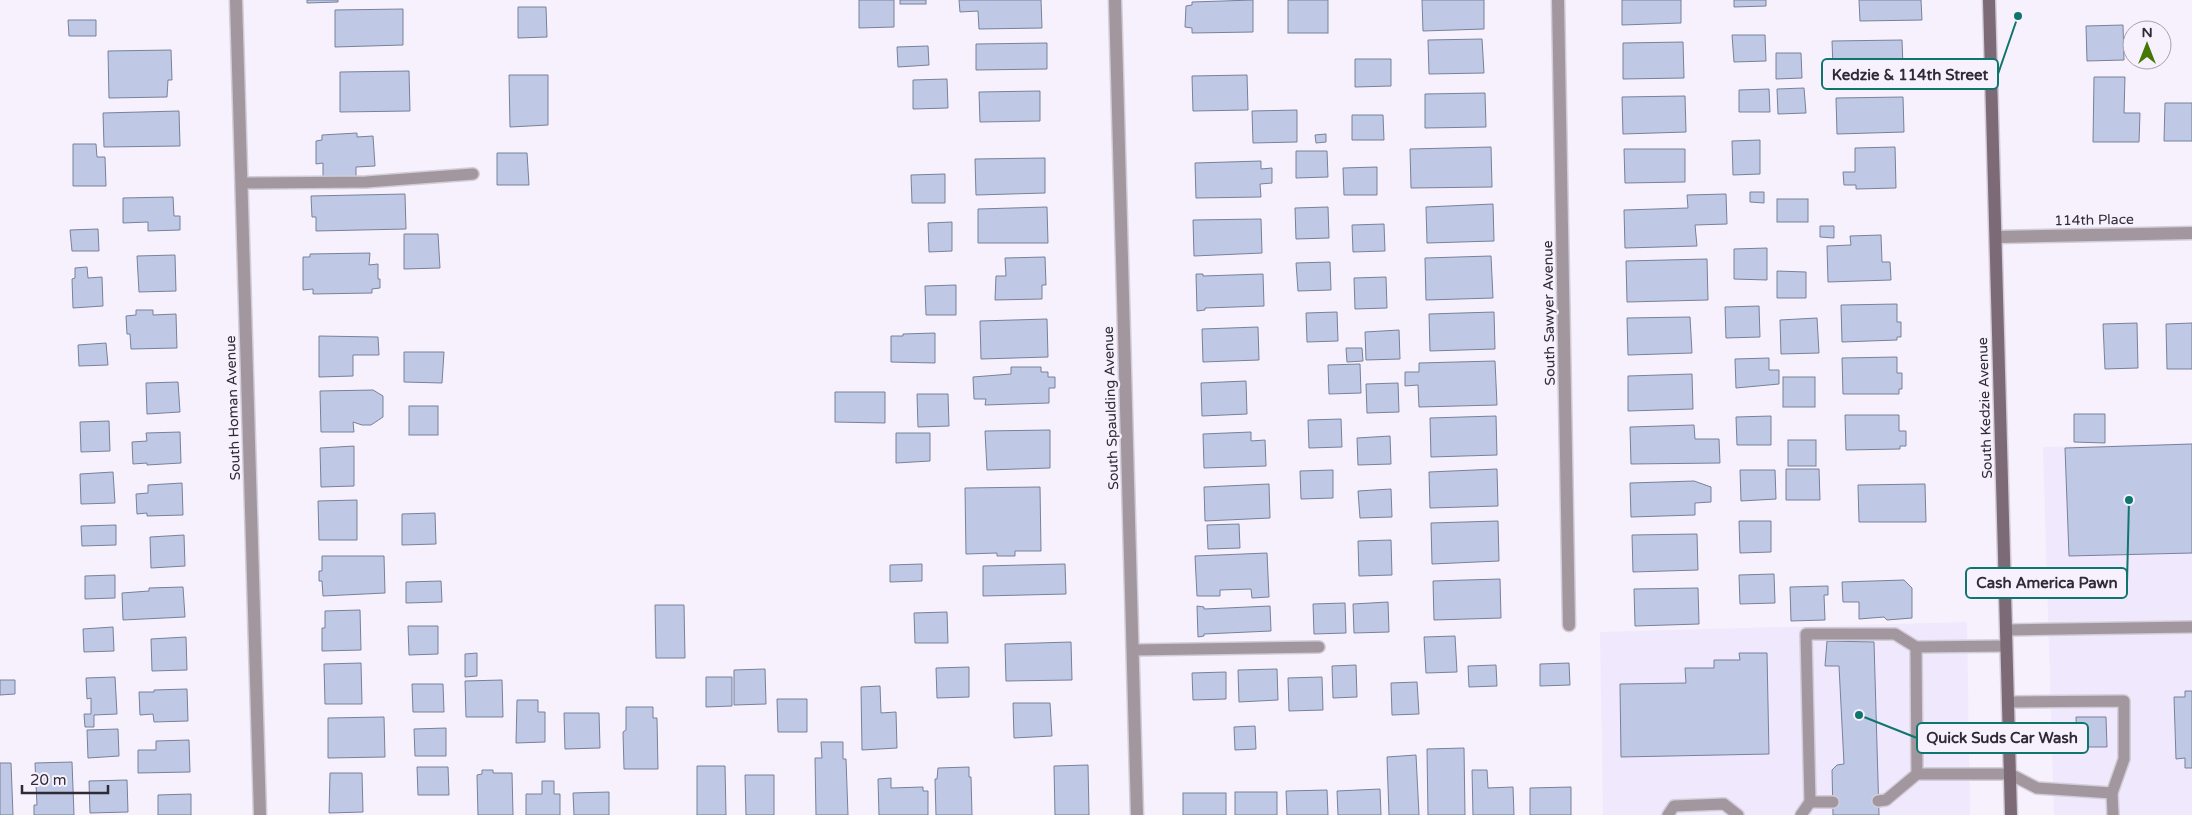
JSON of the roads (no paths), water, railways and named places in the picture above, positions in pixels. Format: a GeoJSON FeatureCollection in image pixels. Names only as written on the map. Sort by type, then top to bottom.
{"type":"FeatureCollection","features":[{"type":"Feature","properties":{"kind":"main road","name":"South Kedzie Avenue"},"geometry":{"type":"LineString","coordinates":[[1990,0],[2011,815]]}},
{"type":"Feature","properties":{"kind":"street","name":"South Homan Avenue"},"geometry":{"type":"LineString","coordinates":[[236,0],[260,815]]}},
{"type":"Feature","properties":{"kind":"street","name":"South Spaulding Avenue"},"geometry":{"type":"LineString","coordinates":[[1115,0],[1137,815]]}},
{"type":"Feature","properties":{"kind":"street","name":"South Sawyer Avenue"},"geometry":{"type":"LineString","coordinates":[[1558,0],[1569,625]]}},
{"type":"Feature","properties":{"kind":"street","name":"114th Place"},"geometry":{"type":"LineString","coordinates":[[1996,237],[2192,233]]}},
{"type":"Feature","properties":{"kind":"lane"},"geometry":{"type":"LineString","coordinates":[[242,183],[366,182],[473,174]]}},
{"type":"Feature","properties":{"kind":"lane"},"geometry":{"type":"LineString","coordinates":[[2006,630],[2192,626]]}},
{"type":"Feature","properties":{"kind":"lane"},"geometry":{"type":"LineString","coordinates":[[1801,815],[1810,802],[1806,634],[1895,634],[1916,647],[2006,646]]}},
{"type":"Feature","properties":{"kind":"lane"},"geometry":{"type":"LineString","coordinates":[[1916,647],[1917,774]]}},
{"type":"Feature","properties":{"kind":"lane"},"geometry":{"type":"LineString","coordinates":[[1133,650],[1319,648]]}},
{"type":"Feature","properties":{"kind":"lane"},"geometry":{"type":"LineString","coordinates":[[2008,702],[2124,701],[2124,759],[2112,793],[2113,815]]}},
{"type":"Feature","properties":{"kind":"lane"},"geometry":{"type":"LineString","coordinates":[[1882,801],[1917,774],[2010,774],[2037,788],[2112,793]]}},
{"type":"Feature","properties":{"kind":"lane"},"geometry":{"type":"LineString","coordinates":[[1810,802],[1833,802]]}},
{"type":"Feature","properties":{"kind":"lane"},"geometry":{"type":"LineString","coordinates":[[1668,815],[1674,806],[1724,804],[1738,815]]}},
{"type":"Feature","properties":{"kind":"place","name":"Kedzie & 114th Street"},"geometry":{"type":"Point","coordinates":[2018,16]}},
{"type":"Feature","properties":{"kind":"place","name":"Cash America Pawn"},"geometry":{"type":"Point","coordinates":[2129,500]}},
{"type":"Feature","properties":{"kind":"place","name":"Quick Suds Car Wash"},"geometry":{"type":"Point","coordinates":[1859,715]}}]}
